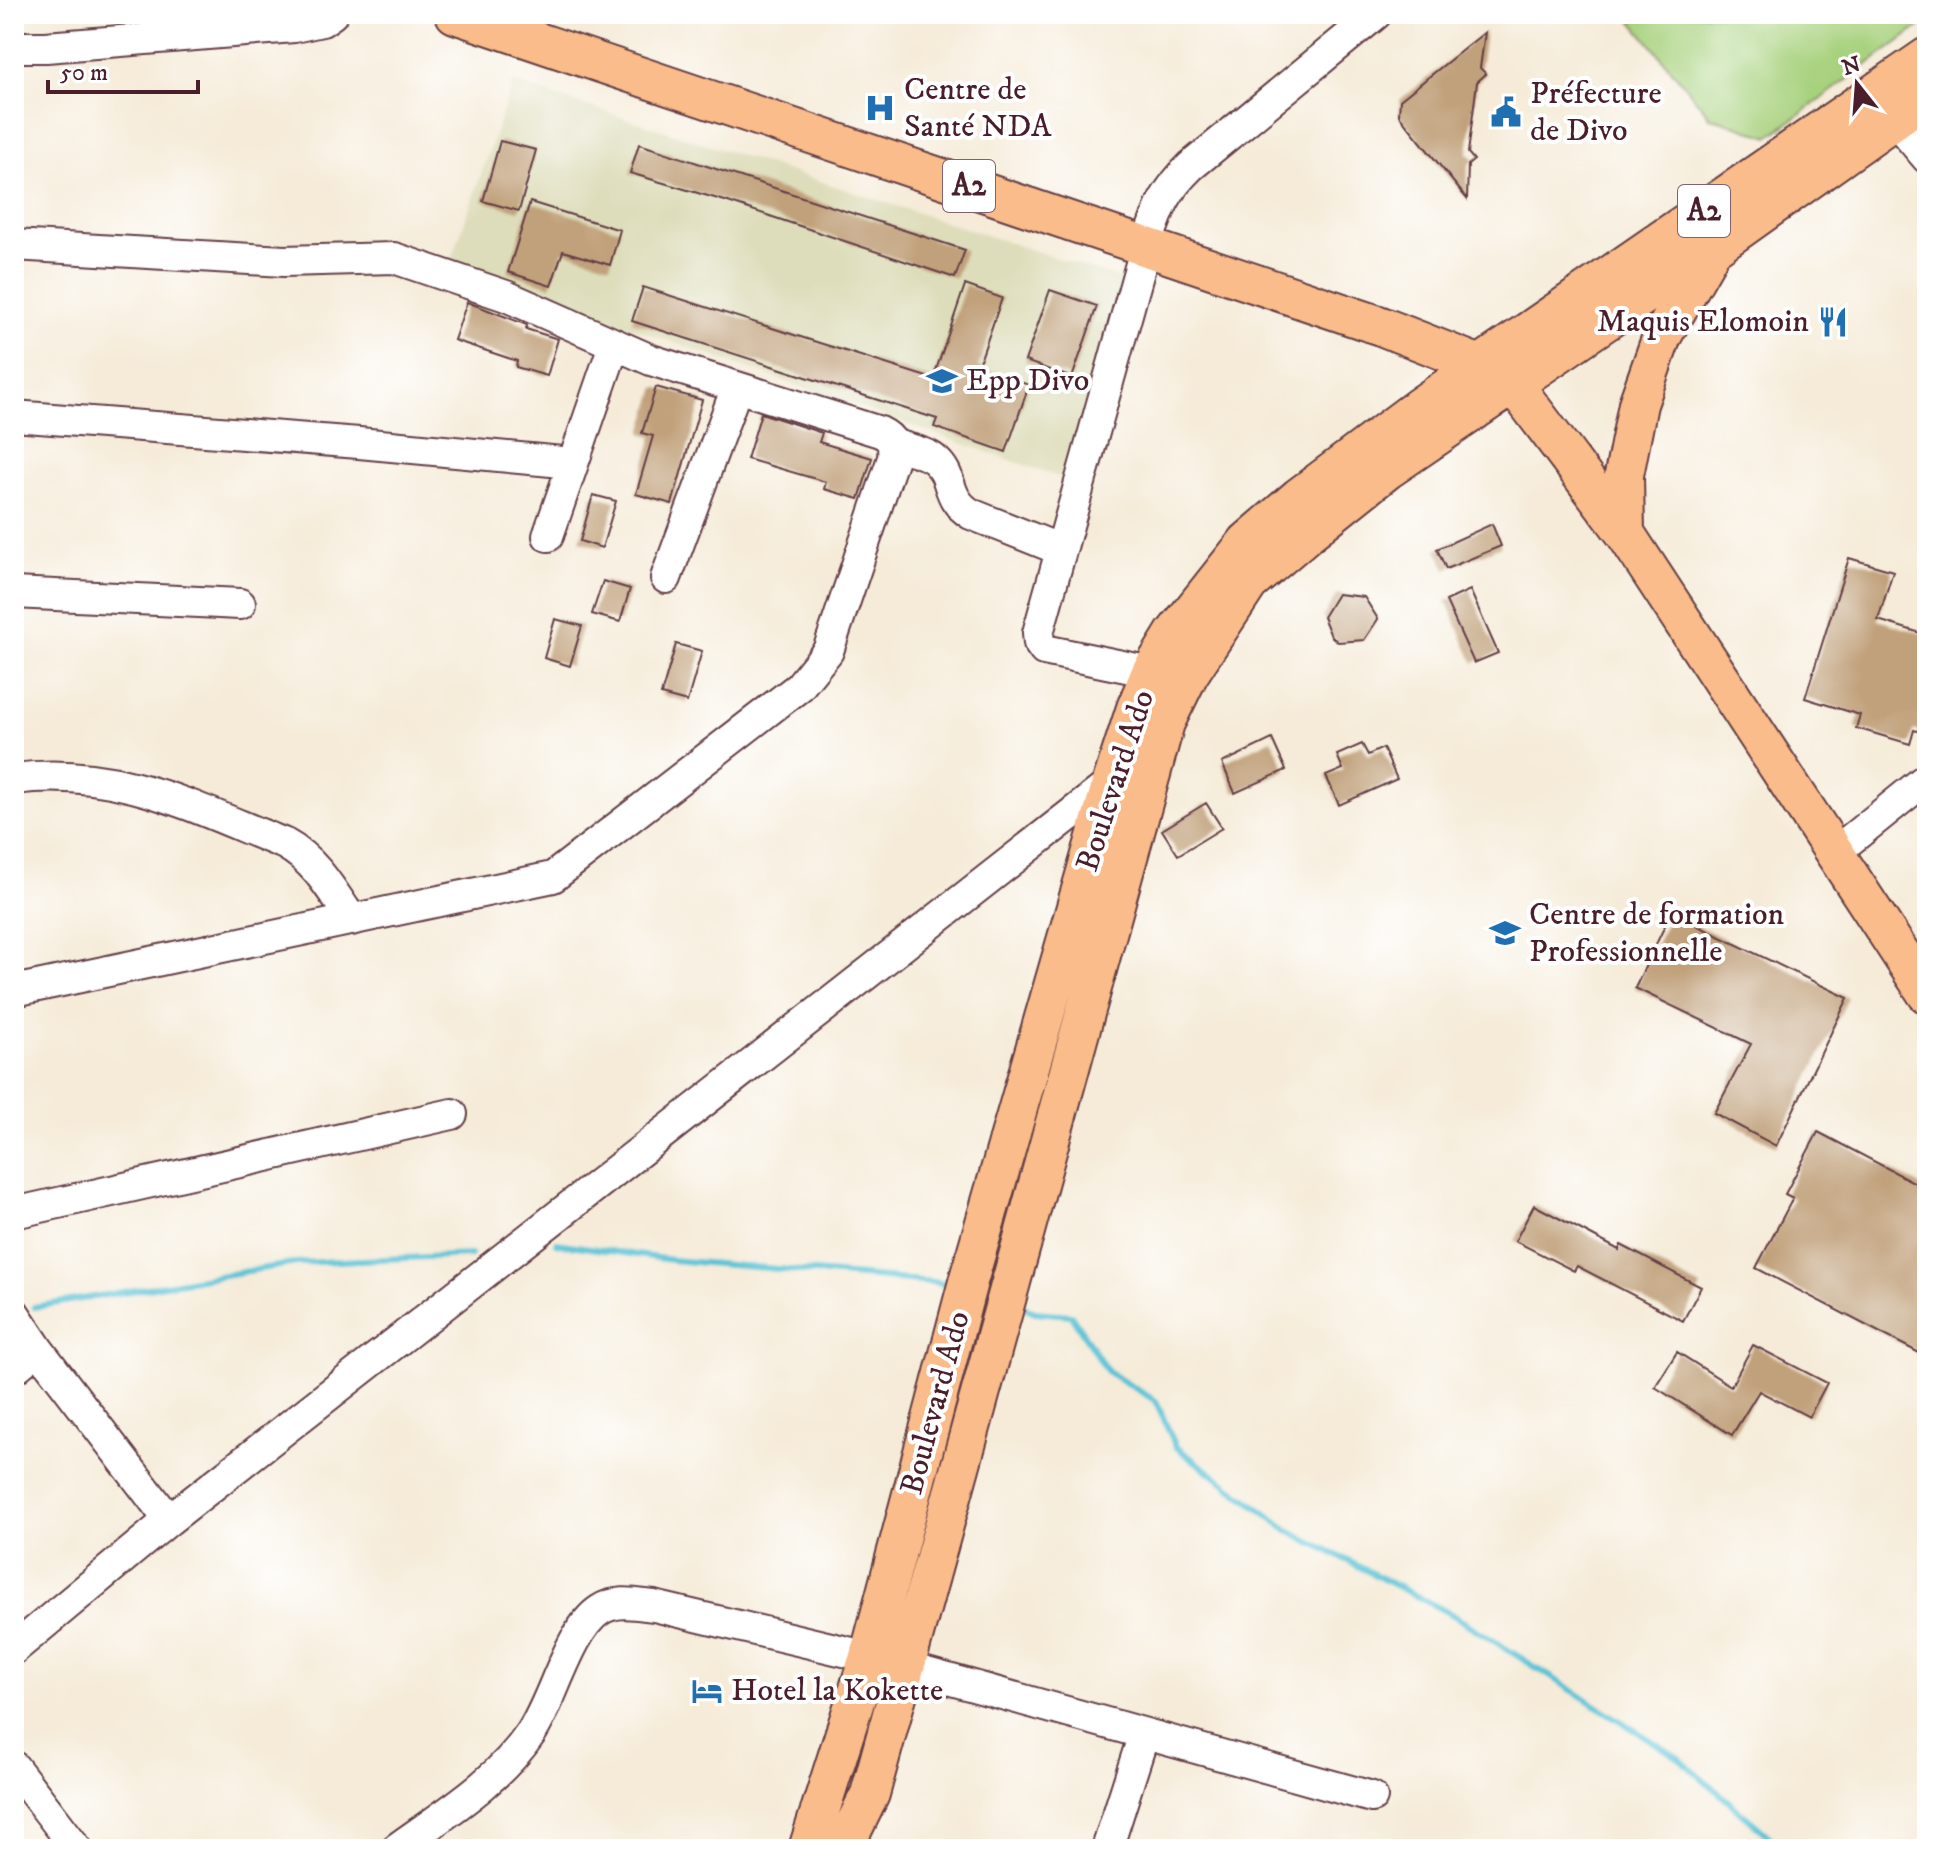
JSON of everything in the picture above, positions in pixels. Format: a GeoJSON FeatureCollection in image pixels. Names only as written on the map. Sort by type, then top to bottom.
{"type":"FeatureCollection","features":[{"type":"Feature","properties":{"kind":"main road","name":"A2"},"geometry":{"type":"LineString","coordinates":[[479,18],[1381,326],[1480,365]]}},
{"type":"Feature","properties":{"kind":"main road","name":"Boulevard Ado"},"geometry":{"type":"LineString","coordinates":[[808,1849],[869,1657],[965,1295],[1112,782],[1151,672],[1175,633],[1247,542],[1299,497],[1480,365],[1927,57]]}},
{"type":"Feature","properties":{"kind":"main road","name":"Boulevard Ado"},"geometry":{"type":"LineString","coordinates":[[843,1849],[870,1794],[1165,723],[1189,674],[1249,583],[1387,470],[1712,249],[1927,96]]}},
{"type":"Feature","properties":{"kind":"main road"},"geometry":{"type":"LineString","coordinates":[[1625,533],[1624,475],[1638,404],[1662,336],[1712,249]]}},
{"type":"Feature","properties":{"kind":"main road"},"geometry":{"type":"LineString","coordinates":[[1480,365],[1514,385],[1625,533],[1927,994]]}},
{"type":"Feature","properties":{"kind":"street"},"geometry":{"type":"LineString","coordinates":[[14,47],[294,27],[322,21],[332,14]]}},
{"type":"Feature","properties":{"kind":"street"},"geometry":{"type":"LineString","coordinates":[[1151,672],[1044,650],[1038,633],[1146,246],[1162,200],[1171,186],[1191,166],[1376,14]]}},
{"type":"Feature","properties":{"kind":"street"},"geometry":{"type":"LineString","coordinates":[[1894,119],[1927,158]]}},
{"type":"Feature","properties":{"kind":"street"},"geometry":{"type":"LineString","coordinates":[[14,245],[284,261],[394,258],[506,296],[651,360],[880,432],[889,436],[894,444],[893,458],[828,651],[799,687],[553,877],[14,991]]}},
{"type":"Feature","properties":{"kind":"street"},"geometry":{"type":"LineString","coordinates":[[548,536],[614,345]]}},
{"type":"Feature","properties":{"kind":"street"},"geometry":{"type":"LineString","coordinates":[[666,578],[737,387]]}},
{"type":"Feature","properties":{"kind":"street"},"geometry":{"type":"LineString","coordinates":[[14,416],[573,463]]}},
{"type":"Feature","properties":{"kind":"street"},"geometry":{"type":"LineString","coordinates":[[894,444],[935,459],[945,472],[958,506],[1061,550]]}},
{"type":"Feature","properties":{"kind":"street"},"geometry":{"type":"LineString","coordinates":[[14,593],[240,604]]}},
{"type":"Feature","properties":{"kind":"street"},"geometry":{"type":"LineString","coordinates":[[14,779],[95,777],[148,789],[285,844],[313,864],[352,920]]}},
{"type":"Feature","properties":{"kind":"street"},"geometry":{"type":"LineString","coordinates":[[1834,853],[1927,778]]}},
{"type":"Feature","properties":{"kind":"street"},"geometry":{"type":"LineString","coordinates":[[14,1649],[169,1520],[1112,782]]}},
{"type":"Feature","properties":{"kind":"street"},"geometry":{"type":"LineString","coordinates":[[14,1213],[452,1114]]}},
{"type":"Feature","properties":{"kind":"street"},"geometry":{"type":"LineString","coordinates":[[14,1313],[169,1520]]}},
{"type":"Feature","properties":{"kind":"street"},"geometry":{"type":"LineString","coordinates":[[14,1369],[38,1349]]}},
{"type":"Feature","properties":{"kind":"street"},"geometry":{"type":"LineString","coordinates":[[396,1849],[491,1781],[513,1758],[533,1730],[581,1630],[600,1609],[622,1603],[654,1606],[869,1657],[1372,1797]]}},
{"type":"Feature","properties":{"kind":"street"},"geometry":{"type":"LineString","coordinates":[[1107,1849],[1144,1734]]}},
{"type":"Feature","properties":{"kind":"street"},"geometry":{"type":"LineString","coordinates":[[14,1767],[77,1849]]}},
{"type":"Feature","properties":{"kind":"shaded area","name":"Epp Divo"},"geometry":{"type":"Polygon","coordinates":[[[513,82],[1128,281],[1070,481],[450,264],[513,82]]]}},
{"type":"Feature","properties":{"kind":"green space"},"geometry":{"type":"Polygon","coordinates":[[[1626,14],[1927,14],[1927,21],[1769,137],[1710,117],[1626,14]]]}},
{"type":"Feature","properties":{"kind":"building"},"geometry":{"type":"Polygon","coordinates":[[[1485,32],[1480,68],[1486,74],[1477,82],[1468,153],[1474,160],[1468,165],[1467,199],[1399,115],[1400,100],[1485,32]]]}},
{"type":"Feature","properties":{"kind":"building"},"geometry":{"type":"Polygon","coordinates":[[[500,141],[536,150],[519,211],[483,201],[500,141]]]}},
{"type":"Feature","properties":{"kind":"building"},"geometry":{"type":"Polygon","coordinates":[[[639,144],[965,250],[955,278],[725,201],[630,173],[639,144]]]}},
{"type":"Feature","properties":{"kind":"building"},"geometry":{"type":"Polygon","coordinates":[[[530,202],[620,230],[610,265],[563,251],[551,286],[508,272],[530,202]]]}},
{"type":"Feature","properties":{"kind":"building"},"geometry":{"type":"Polygon","coordinates":[[[965,285],[1002,298],[978,367],[1029,385],[1006,452],[934,427],[937,419],[632,321],[643,287],[933,379],[965,285]]]}},
{"type":"Feature","properties":{"kind":"building"},"geometry":{"type":"Polygon","coordinates":[[[1050,290],[1097,306],[1072,378],[1025,361],[1050,290]]]}},
{"type":"Feature","properties":{"kind":"building"},"geometry":{"type":"Polygon","coordinates":[[[467,302],[527,325],[526,329],[558,339],[547,376],[516,367],[517,361],[454,340],[467,302]]]}},
{"type":"Feature","properties":{"kind":"building"},"geometry":{"type":"Polygon","coordinates":[[[656,387],[702,400],[672,504],[636,494],[653,436],[642,433],[656,387]]]}},
{"type":"Feature","properties":{"kind":"building"},"geometry":{"type":"Polygon","coordinates":[[[761,413],[822,433],[819,442],[872,458],[859,499],[824,489],[826,482],[747,459],[761,413]]]}},
{"type":"Feature","properties":{"kind":"building"},"geometry":{"type":"Polygon","coordinates":[[[593,495],[616,501],[602,548],[580,541],[593,495]]]}},
{"type":"Feature","properties":{"kind":"building"},"geometry":{"type":"Polygon","coordinates":[[[1492,524],[1501,546],[1446,569],[1437,549],[1492,524]]]}},
{"type":"Feature","properties":{"kind":"building"},"geometry":{"type":"Polygon","coordinates":[[[1849,558],[1893,571],[1878,620],[1927,635],[1927,734],[1914,730],[1910,744],[1856,728],[1860,715],[1805,698],[1849,558]]]}},
{"type":"Feature","properties":{"kind":"building"},"geometry":{"type":"Polygon","coordinates":[[[603,581],[630,589],[620,622],[592,614],[603,581]]]}},
{"type":"Feature","properties":{"kind":"building"},"geometry":{"type":"Polygon","coordinates":[[[1470,590],[1498,653],[1474,663],[1446,601],[1470,590]]]}},
{"type":"Feature","properties":{"kind":"building"},"geometry":{"type":"Polygon","coordinates":[[[1337,594],[1364,597],[1378,619],[1364,640],[1338,642],[1331,636],[1323,617],[1337,594]]]}},
{"type":"Feature","properties":{"kind":"building"},"geometry":{"type":"Polygon","coordinates":[[[555,619],[582,626],[570,666],[544,658],[555,619]]]}},
{"type":"Feature","properties":{"kind":"building"},"geometry":{"type":"Polygon","coordinates":[[[676,644],[702,651],[687,702],[661,695],[676,644]]]}},
{"type":"Feature","properties":{"kind":"building"},"geometry":{"type":"Polygon","coordinates":[[[1272,739],[1286,770],[1235,793],[1222,763],[1272,739]]]}},
{"type":"Feature","properties":{"kind":"building"},"geometry":{"type":"Polygon","coordinates":[[[1362,744],[1368,755],[1383,748],[1397,779],[1339,805],[1326,776],[1343,769],[1337,755],[1362,744]]]}},
{"type":"Feature","properties":{"kind":"building"},"geometry":{"type":"Polygon","coordinates":[[[1206,803],[1222,828],[1178,855],[1162,830],[1206,803]]]}},
{"type":"Feature","properties":{"kind":"building"},"geometry":{"type":"Polygon","coordinates":[[[1671,913],[1848,998],[1776,1146],[1714,1113],[1751,1044],[1635,988],[1671,913]]]}},
{"type":"Feature","properties":{"kind":"building"},"geometry":{"type":"Polygon","coordinates":[[[1818,1132],[1927,1189],[1927,1357],[1756,1268],[1793,1198],[1785,1194],[1818,1132]]]}},
{"type":"Feature","properties":{"kind":"building"},"geometry":{"type":"Polygon","coordinates":[[[1534,1205],[1619,1250],[1621,1245],[1701,1287],[1683,1321],[1577,1266],[1574,1271],[1515,1241],[1534,1205]]]}},
{"type":"Feature","properties":{"kind":"building"},"geometry":{"type":"Polygon","coordinates":[[[1753,1345],[1827,1383],[1809,1417],[1759,1391],[1732,1435],[1655,1387],[1677,1352],[1731,1386],[1753,1345]]]}},
{"type":"Feature","properties":{"kind":"waterway"},"geometry":{"type":"LineString","coordinates":[[556,1243],[671,1260],[953,1286]]}},
{"type":"Feature","properties":{"kind":"waterway"},"geometry":{"type":"LineString","coordinates":[[34,1307],[296,1263],[471,1255]]}},
{"type":"Feature","properties":{"kind":"waterway"},"geometry":{"type":"LineString","coordinates":[[1018,1304],[1035,1312],[1071,1315],[1108,1372],[1156,1401],[1176,1447],[1288,1530],[1453,1615],[1679,1758],[1783,1849]]}},
{"type":"Feature","properties":{"kind":"place","name":"Centre de Santé NDA"},"geometry":{"type":"Point","coordinates":[880,108]}},
{"type":"Feature","properties":{"kind":"place","name":"Préfecture de Divo"},"geometry":{"type":"Point","coordinates":[1506,112]}},
{"type":"Feature","properties":{"kind":"place","name":"Maquis Elomoin"},"geometry":{"type":"Point","coordinates":[1833,322]}},
{"type":"Feature","properties":{"kind":"place","name":"Epp Divo"},"geometry":{"type":"Point","coordinates":[942,381]}},
{"type":"Feature","properties":{"kind":"place","name":"Centre de formation Professionnelle"},"geometry":{"type":"Point","coordinates":[1505,933]}},
{"type":"Feature","properties":{"kind":"place","name":"Hotel la Kokette"},"geometry":{"type":"Point","coordinates":[707,1691]}}]}
